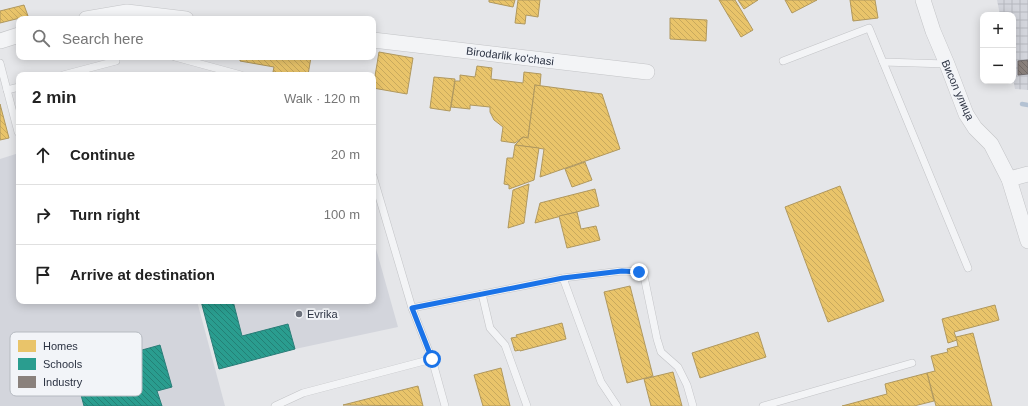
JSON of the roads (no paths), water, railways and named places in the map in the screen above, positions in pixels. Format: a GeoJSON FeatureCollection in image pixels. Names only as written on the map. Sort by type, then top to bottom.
{"type":"FeatureCollection","features":[{"type":"Feature","properties":{"kind":"street","name":"Висол улица"},"geometry":{"type":"LineString","coordinates":[[923,0],[932,31],[947,64],[966,114],[976,128],[991,144],[1009,179],[1028,241]]}},
{"type":"Feature","properties":{"kind":"street"},"geometry":{"type":"LineString","coordinates":[[96,16],[128,6],[173,16]]}},
{"type":"Feature","properties":{"kind":"street"},"geometry":{"type":"LineString","coordinates":[[0,41],[16,36]]}},
{"type":"Feature","properties":{"kind":"street","name":"Birodarlik ko'chasi"},"geometry":{"type":"LineString","coordinates":[[376,40],[647,72]]}},
{"type":"Feature","properties":{"kind":"street"},"geometry":{"type":"LineString","coordinates":[[1009,179],[1028,174]]}},
{"type":"Feature","properties":{"kind":"lane"},"geometry":{"type":"LineString","coordinates":[[783,61],[869,28],[968,268]]}},
{"type":"Feature","properties":{"kind":"lane"},"geometry":{"type":"LineString","coordinates":[[186,60],[230,72]]}},
{"type":"Feature","properties":{"kind":"lane"},"geometry":{"type":"LineString","coordinates":[[74,72],[116,61]]}},
{"type":"Feature","properties":{"kind":"lane"},"geometry":{"type":"LineString","coordinates":[[883,62],[947,64]]}},
{"type":"Feature","properties":{"kind":"lane"},"geometry":{"type":"LineString","coordinates":[[0,63],[16,124]]}},
{"type":"Feature","properties":{"kind":"lane"},"geometry":{"type":"LineString","coordinates":[[7,90],[16,88]]}},
{"type":"Feature","properties":{"kind":"lane"},"geometry":{"type":"LineString","coordinates":[[376,186],[412,308],[432,359],[445,406]]}},
{"type":"Feature","properties":{"kind":"lane"},"geometry":{"type":"LineString","coordinates":[[412,308],[563,278],[622,271],[639,272],[644,276],[661,352],[678,368],[687,385],[693,406]]}},
{"type":"Feature","properties":{"kind":"lane"},"geometry":{"type":"LineString","coordinates":[[563,278],[601,382],[617,406]]}},
{"type":"Feature","properties":{"kind":"lane"},"geometry":{"type":"LineString","coordinates":[[482,294],[490,328],[505,345],[528,406]]}},
{"type":"Feature","properties":{"kind":"lane"},"geometry":{"type":"LineString","coordinates":[[275,406],[303,393],[432,359]]}},
{"type":"Feature","properties":{"kind":"lane"},"geometry":{"type":"LineString","coordinates":[[763,406],[912,363]]}},
{"type":"Feature","properties":{"kind":"waterway"},"geometry":{"type":"LineString","coordinates":[[1022,104],[1028,105]]}},
{"type":"Feature","properties":{"kind":"place","name":"Evrika"},"geometry":{"type":"Point","coordinates":[299,314]}}]}
